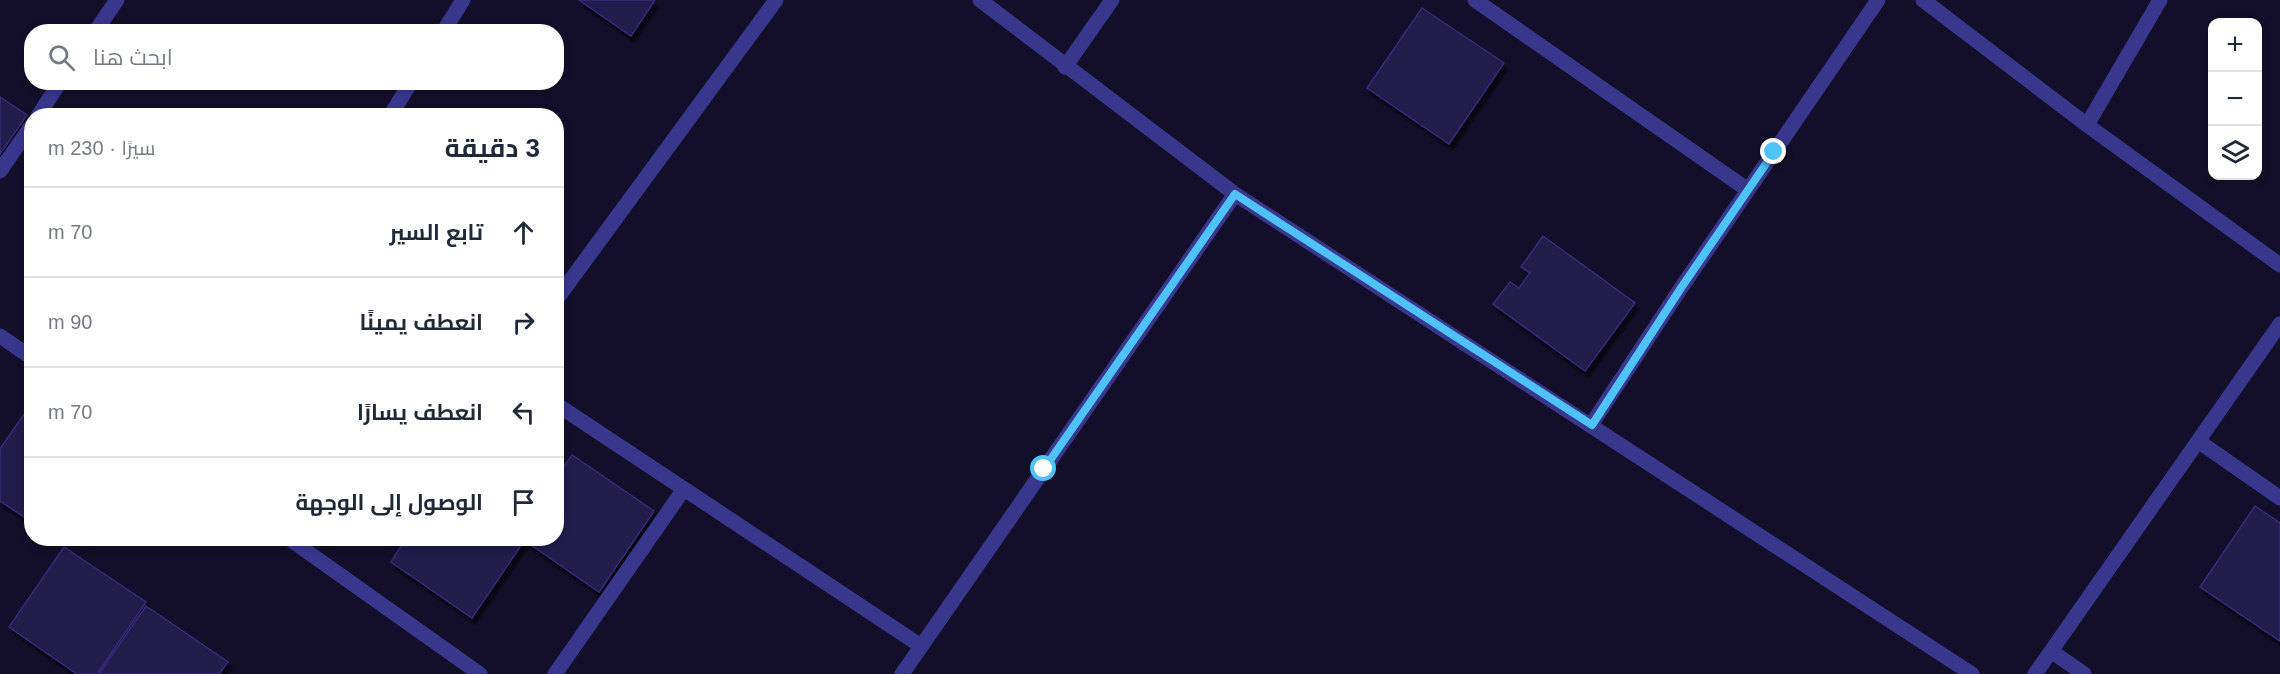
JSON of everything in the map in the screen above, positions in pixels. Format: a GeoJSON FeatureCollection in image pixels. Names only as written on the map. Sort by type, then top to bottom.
{"type":"FeatureCollection","features":[{"type":"Feature","properties":{"kind":"street"},"geometry":{"type":"LineString","coordinates":[[100,24],[117,0]]}},
{"type":"Feature","properties":{"kind":"street"},"geometry":{"type":"LineString","coordinates":[[448,24],[463,0]]}},
{"type":"Feature","properties":{"kind":"street"},"geometry":{"type":"LineString","coordinates":[[564,289],[776,0]]}},
{"type":"Feature","properties":{"kind":"street"},"geometry":{"type":"LineString","coordinates":[[980,0],[1065,67],[1235,194],[1972,674]]}},
{"type":"Feature","properties":{"kind":"street"},"geometry":{"type":"LineString","coordinates":[[1065,67],[1112,0]]}},
{"type":"Feature","properties":{"kind":"street"},"geometry":{"type":"LineString","coordinates":[[1475,0],[1748,190]]}},
{"type":"Feature","properties":{"kind":"street"},"geometry":{"type":"LineString","coordinates":[[1592,425],[1878,0]]}},
{"type":"Feature","properties":{"kind":"street"},"geometry":{"type":"LineString","coordinates":[[1923,0],[2087,124],[2280,265]]}},
{"type":"Feature","properties":{"kind":"street"},"geometry":{"type":"LineString","coordinates":[[2087,124],[2160,0]]}},
{"type":"Feature","properties":{"kind":"street"},"geometry":{"type":"LineString","coordinates":[[43,108],[55,90]]}},
{"type":"Feature","properties":{"kind":"street"},"geometry":{"type":"LineString","coordinates":[[395,108],[406,90]]}},
{"type":"Feature","properties":{"kind":"street"},"geometry":{"type":"LineString","coordinates":[[0,171],[24,136]]}},
{"type":"Feature","properties":{"kind":"street"},"geometry":{"type":"LineString","coordinates":[[902,674],[1235,194]]}},
{"type":"Feature","properties":{"kind":"street"},"geometry":{"type":"LineString","coordinates":[[2035,674],[2280,324]]}},
{"type":"Feature","properties":{"kind":"street"},"geometry":{"type":"LineString","coordinates":[[0,336],[24,352]]}},
{"type":"Feature","properties":{"kind":"street"},"geometry":{"type":"LineString","coordinates":[[564,409],[921,646]]}},
{"type":"Feature","properties":{"kind":"street"},"geometry":{"type":"LineString","coordinates":[[2198,441],[2280,498]]}},
{"type":"Feature","properties":{"kind":"street"},"geometry":{"type":"LineString","coordinates":[[555,674],[684,489]]}},
{"type":"Feature","properties":{"kind":"street"},"geometry":{"type":"LineString","coordinates":[[299,546],[480,674]]}},
{"type":"Feature","properties":{"kind":"street"},"geometry":{"type":"LineString","coordinates":[[2051,651],[2084,674]]}},
{"type":"Feature","properties":{"kind":"building"},"geometry":{"type":"Polygon","coordinates":[[[579,0],[655,0],[631,36],[579,0]]]}},
{"type":"Feature","properties":{"kind":"building"},"geometry":{"type":"Polygon","coordinates":[[[1422,8],[1504,63],[1449,144],[1367,88],[1422,8]]]}},
{"type":"Feature","properties":{"kind":"building"},"geometry":{"type":"Polygon","coordinates":[[[0,97],[24,113],[24,119],[0,154],[0,97]]]}},
{"type":"Feature","properties":{"kind":"building"},"geometry":{"type":"Polygon","coordinates":[[[1543,236],[1635,303],[1585,371],[1493,304],[1510,282],[1519,288],[1530,273],[1521,267],[1543,236]]]}},
{"type":"Feature","properties":{"kind":"building"},"geometry":{"type":"Polygon","coordinates":[[[24,414],[24,517],[0,501],[0,449],[24,414]]]}},
{"type":"Feature","properties":{"kind":"building"},"geometry":{"type":"Polygon","coordinates":[[[572,455],[654,511],[599,592],[533,546],[564,546],[564,466],[572,455]]]}},
{"type":"Feature","properties":{"kind":"building"},"geometry":{"type":"Polygon","coordinates":[[[2255,506],[2280,523],[2280,641],[2200,587],[2255,506]]]}},
{"type":"Feature","properties":{"kind":"building"},"geometry":{"type":"Polygon","coordinates":[[[401,546],[521,546],[472,618],[391,562],[401,546]]]}},
{"type":"Feature","properties":{"kind":"building"},"geometry":{"type":"Polygon","coordinates":[[[64,547],[146,602],[97,674],[77,674],[9,627],[64,547]]]}},
{"type":"Feature","properties":{"kind":"building"},"geometry":{"type":"Polygon","coordinates":[[[146,606],[228,662],[219,674],[99,674],[146,606]]]}},
{"type":"Feature","properties":{"kind":"route"},"geometry":{"type":"LineString","coordinates":[[1044,469],[1235,194],[1592,425],[1681,288],[1774,152]]}}]}
